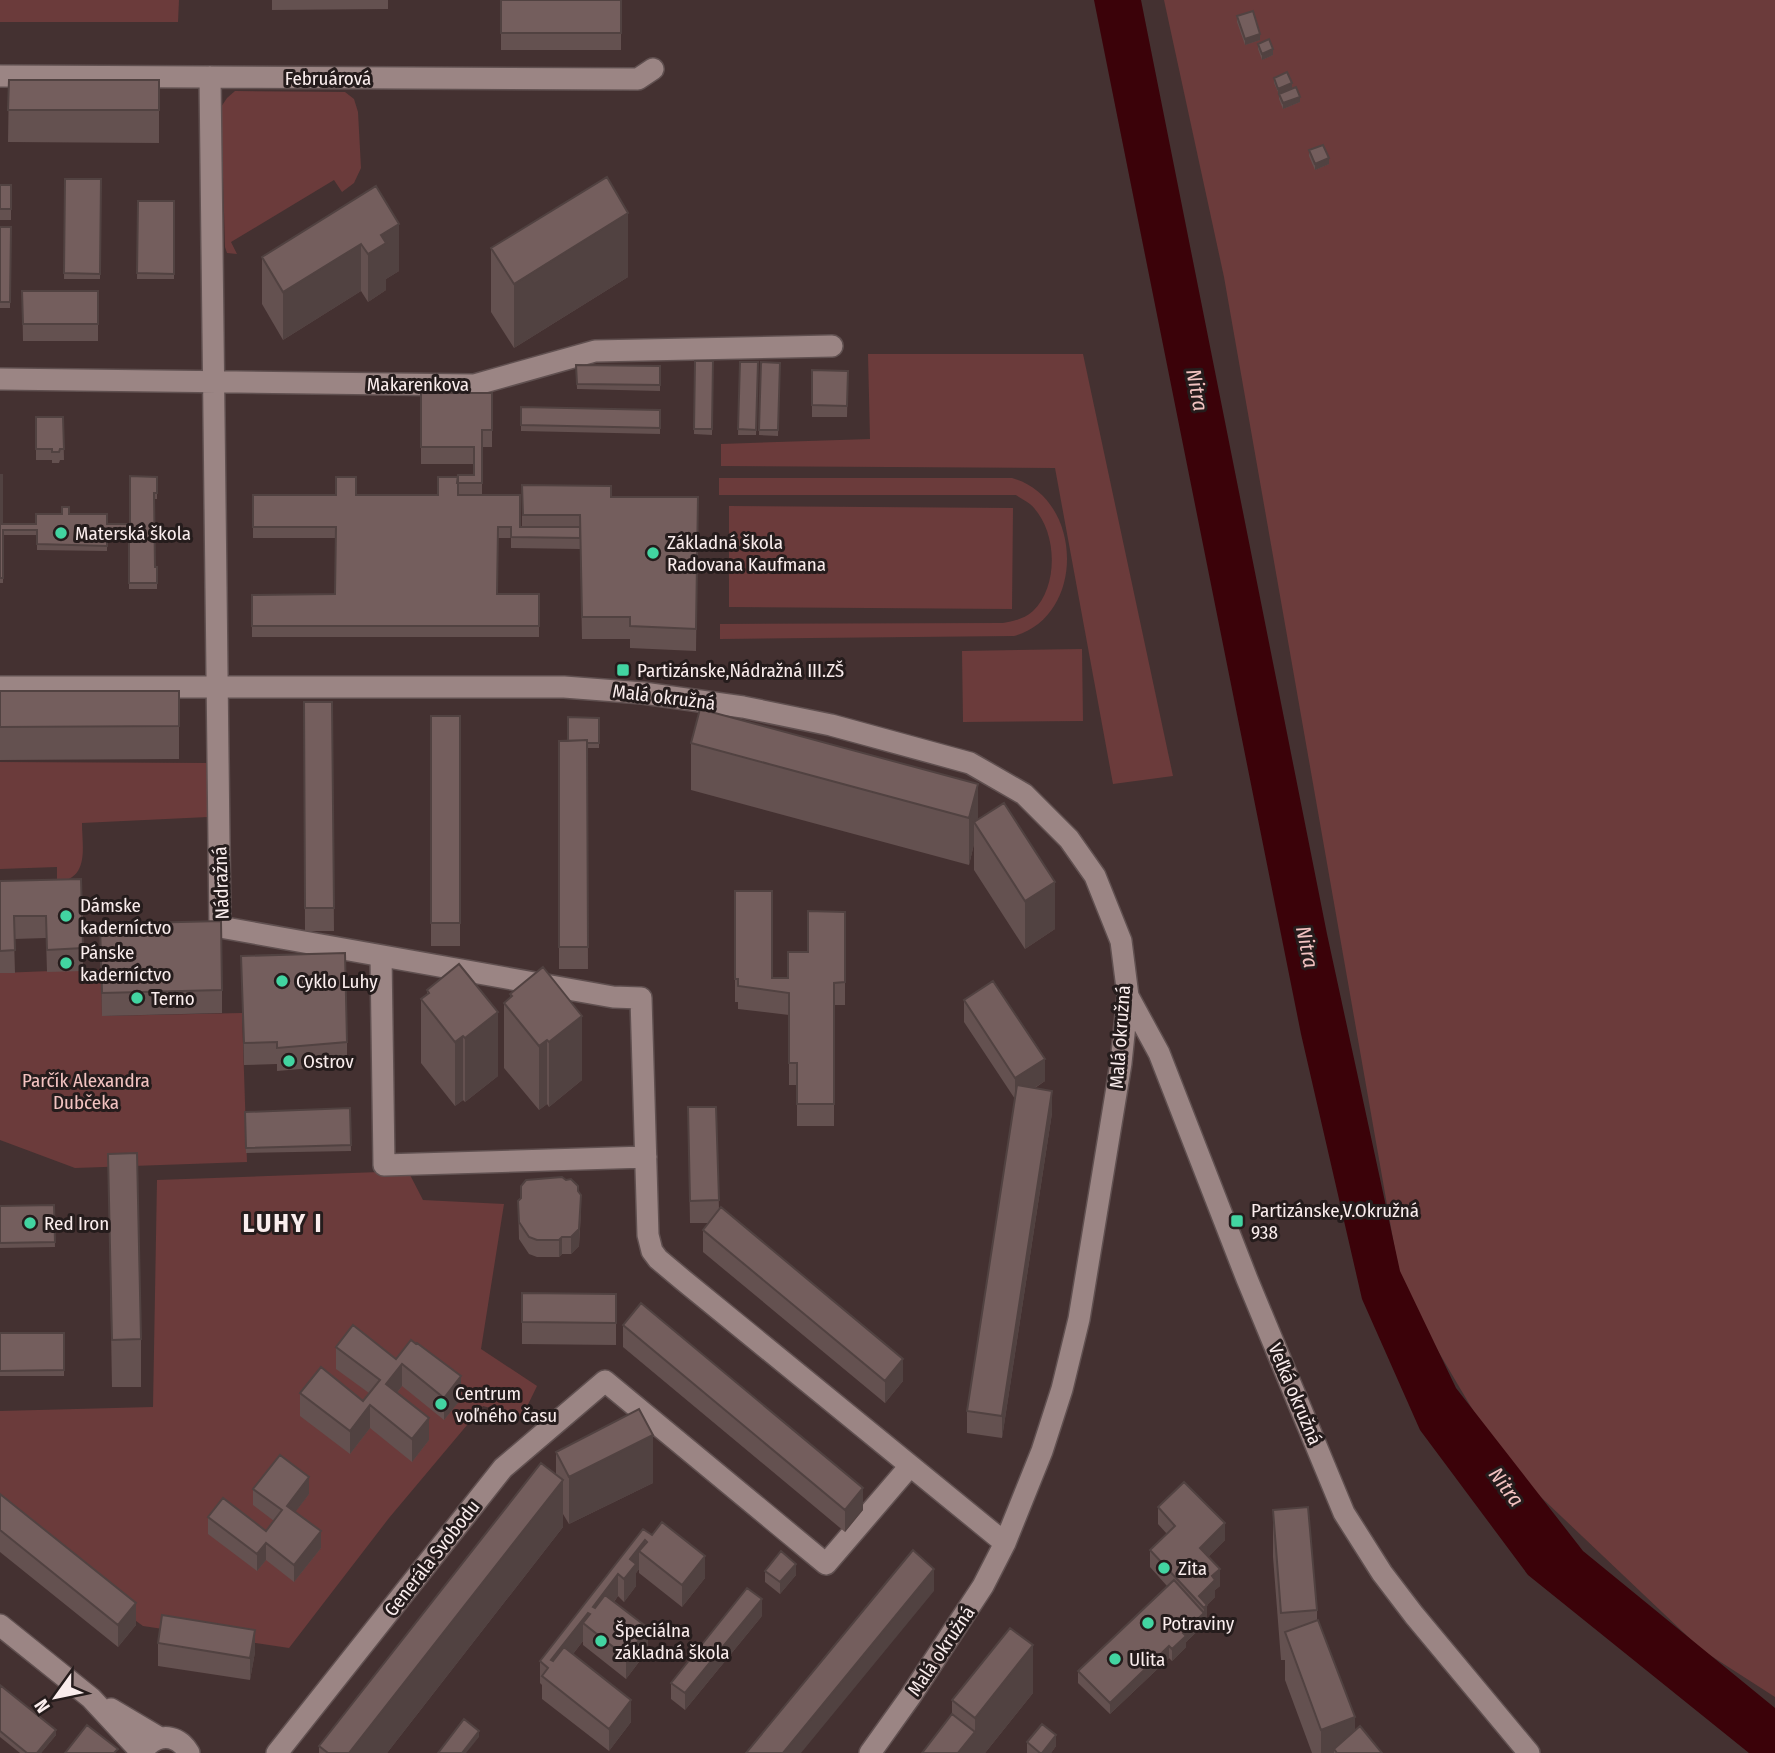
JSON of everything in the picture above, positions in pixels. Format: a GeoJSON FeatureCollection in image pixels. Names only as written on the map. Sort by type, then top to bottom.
{"type":"FeatureCollection","features":[{"type":"Feature","properties":{"kind":"street","name":"Februárová"},"geometry":{"type":"LineString","coordinates":[[0,76],[638,79],[653,69]]}},
{"type":"Feature","properties":{"kind":"street"},"geometry":{"type":"LineString","coordinates":[[0,687],[217,688],[209,77]]}},
{"type":"Feature","properties":{"kind":"street","name":"Makarenkova"},"geometry":{"type":"LineString","coordinates":[[0,379],[474,386],[595,351],[832,346]]}},
{"type":"Feature","properties":{"kind":"street","name":"Malá okružná"},"geometry":{"type":"LineString","coordinates":[[217,688],[542,687],[643,693],[743,707],[831,725],[970,764],[1024,794],[1069,839],[1095,876],[1121,940],[1128,996],[1110,1141],[1079,1319],[1062,1389],[1046,1439],[1005,1543],[967,1614],[870,1753]]}},
{"type":"Feature","properties":{"kind":"street","name":"Nádražná"},"geometry":{"type":"LineString","coordinates":[[217,688],[220,928],[613,997],[641,998],[646,1157]]}},
{"type":"Feature","properties":{"kind":"street"},"geometry":{"type":"LineString","coordinates":[[381,956],[384,1165],[646,1157],[648,1235],[652,1251],[658,1259],[1005,1543]]}},
{"type":"Feature","properties":{"kind":"street","name":"Veľká okružná"},"geometry":{"type":"LineString","coordinates":[[1128,996],[1159,1053],[1247,1279],[1345,1513],[1382,1573],[1414,1615],[1529,1753]]}},
{"type":"Feature","properties":{"kind":"street","name":"Generála Svobodu"},"geometry":{"type":"LineString","coordinates":[[277,1753],[503,1468],[605,1381],[826,1564],[910,1466]]}},
{"type":"Feature","properties":{"kind":"street"},"geometry":{"type":"LineString","coordinates":[[0,1625],[91,1698],[142,1753],[153,1741],[160,1738]]}},
{"type":"Feature","properties":{"kind":"street"},"geometry":{"type":"LineString","coordinates":[[91,1698],[160,1738],[177,1740],[190,1753]]}},
{"type":"Feature","properties":{"kind":"green space"},"geometry":{"type":"Polygon","coordinates":[[[0,0],[179,0],[178,22],[0,22],[0,0]]]}},
{"type":"Feature","properties":{"kind":"green space"},"geometry":{"type":"Polygon","coordinates":[[[1164,0],[1775,0],[1775,1697],[1702,1650],[1503,1461],[1402,1290],[1224,277],[1164,0]]]}},
{"type":"Feature","properties":{"kind":"green space"},"geometry":{"type":"Polygon","coordinates":[[[235,91],[345,92],[354,99],[358,112],[361,168],[354,183],[342,192],[334,180],[231,242],[237,254],[227,253],[225,247],[221,107],[235,91]]]}},
{"type":"Feature","properties":{"kind":"green space"},"geometry":{"type":"Polygon","coordinates":[[[868,354],[1083,354],[1173,776],[1113,784],[1055,468],[721,466],[721,444],[870,439],[868,354]]]}},
{"type":"Feature","properties":{"kind":"green space"},"geometry":{"type":"Polygon","coordinates":[[[719,478],[1012,478],[1035,489],[1053,508],[1063,531],[1067,557],[1064,582],[1054,606],[1038,624],[1014,636],[720,639],[720,624],[1003,623],[1030,614],[1042,600],[1048,587],[1052,557],[1046,527],[1039,514],[1016,495],[719,495],[719,478]]]}},
{"type":"Feature","properties":{"kind":"green space"},"geometry":{"type":"Polygon","coordinates":[[[729,506],[1013,508],[1012,609],[729,607],[729,506]]]}},
{"type":"Feature","properties":{"kind":"green space"},"geometry":{"type":"Polygon","coordinates":[[[1082,649],[1083,721],[963,722],[962,651],[1082,649]]]}},
{"type":"Feature","properties":{"kind":"green space"},"geometry":{"type":"Polygon","coordinates":[[[0,762],[208,763],[208,817],[82,823],[82,860],[75,875],[68,880],[57,882],[57,867],[0,869],[0,762]]]}},
{"type":"Feature","properties":{"kind":"green space","name":"Parčík Alexandra Dubčeka"},"geometry":{"type":"Polygon","coordinates":[[[101,969],[102,1016],[242,1013],[247,1162],[75,1168],[0,1140],[0,973],[101,969]]]}},
{"type":"Feature","properties":{"kind":"green space"},"geometry":{"type":"Polygon","coordinates":[[[408,1171],[423,1200],[504,1204],[481,1349],[537,1386],[522,1417],[483,1406],[389,1518],[289,1648],[143,1626],[0,1516],[0,1411],[153,1407],[157,1180],[408,1171]]]}},
{"type":"Feature","properties":{"kind":"water","name":"Nitra"},"geometry":{"type":"Polygon","coordinates":[[[1094,0],[1141,0],[1327,934],[1400,1271],[1456,1388],[1583,1551],[1775,1708],[1775,1753],[1749,1753],[1528,1575],[1420,1430],[1362,1299],[1301,1034],[1094,0]]]}},
{"type":"Feature","properties":{"kind":"building"},"geometry":{"type":"Polygon","coordinates":[[[501,0],[621,0],[621,33],[501,33],[501,0]]]}},
{"type":"Feature","properties":{"kind":"building"},"geometry":{"type":"Polygon","coordinates":[[[1253,11],[1260,34],[1245,39],[1237,16],[1253,11]]]}},
{"type":"Feature","properties":{"kind":"building"},"geometry":{"type":"Polygon","coordinates":[[[1269,39],[1273,49],[1262,54],[1258,44],[1269,39]]]}},
{"type":"Feature","properties":{"kind":"building"},"geometry":{"type":"Polygon","coordinates":[[[1287,72],[1292,83],[1278,89],[1274,78],[1287,72]]]}},
{"type":"Feature","properties":{"kind":"building"},"geometry":{"type":"Polygon","coordinates":[[[9,80],[159,80],[159,110],[8,110],[9,80]]]}},
{"type":"Feature","properties":{"kind":"building"},"geometry":{"type":"Polygon","coordinates":[[[1296,87],[1300,97],[1283,103],[1279,94],[1296,87]]]}},
{"type":"Feature","properties":{"kind":"building"},"geometry":{"type":"Polygon","coordinates":[[[1323,145],[1329,158],[1315,164],[1309,150],[1323,145]]]}},
{"type":"Feature","properties":{"kind":"building"},"geometry":{"type":"Polygon","coordinates":[[[607,177],[628,213],[514,284],[491,248],[607,177]]]}},
{"type":"Feature","properties":{"kind":"building"},"geometry":{"type":"Polygon","coordinates":[[[65,179],[101,179],[100,274],[64,273],[65,179]]]}},
{"type":"Feature","properties":{"kind":"building"},"geometry":{"type":"Polygon","coordinates":[[[0,185],[11,185],[11,209],[0,209],[0,185]]]}},
{"type":"Feature","properties":{"kind":"building"},"geometry":{"type":"Polygon","coordinates":[[[376,186],[399,224],[381,235],[386,243],[368,254],[361,244],[283,292],[262,257],[376,186]]]}},
{"type":"Feature","properties":{"kind":"building"},"geometry":{"type":"Polygon","coordinates":[[[138,201],[174,201],[174,274],[137,273],[138,201]]]}},
{"type":"Feature","properties":{"kind":"building"},"geometry":{"type":"Polygon","coordinates":[[[0,227],[11,227],[10,302],[0,302],[0,227]]]}},
{"type":"Feature","properties":{"kind":"building"},"geometry":{"type":"Polygon","coordinates":[[[22,291],[98,291],[98,324],[23,324],[22,291]]]}},
{"type":"Feature","properties":{"kind":"building"},"geometry":{"type":"Polygon","coordinates":[[[695,361],[713,361],[712,429],[694,429],[695,361]]]}},
{"type":"Feature","properties":{"kind":"building"},"geometry":{"type":"Polygon","coordinates":[[[740,362],[758,362],[756,430],[738,429],[740,362]]]}},
{"type":"Feature","properties":{"kind":"building"},"geometry":{"type":"Polygon","coordinates":[[[761,362],[780,363],[778,430],[759,430],[761,362]]]}},
{"type":"Feature","properties":{"kind":"building"},"geometry":{"type":"Polygon","coordinates":[[[576,365],[660,366],[660,385],[577,384],[576,365]]]}},
{"type":"Feature","properties":{"kind":"building"},"geometry":{"type":"Polygon","coordinates":[[[812,370],[848,371],[847,406],[812,405],[812,370]]]}},
{"type":"Feature","properties":{"kind":"building"},"geometry":{"type":"Polygon","coordinates":[[[421,393],[492,393],[492,430],[482,430],[482,483],[457,483],[458,475],[474,475],[474,447],[421,447],[421,393]]]}},
{"type":"Feature","properties":{"kind":"building"},"geometry":{"type":"Polygon","coordinates":[[[521,407],[660,410],[660,428],[521,425],[521,407]]]}},
{"type":"Feature","properties":{"kind":"building"},"geometry":{"type":"Polygon","coordinates":[[[36,417],[63,417],[64,449],[52,452],[52,449],[36,449],[36,417]]]}},
{"type":"Feature","properties":{"kind":"building"},"geometry":{"type":"Polygon","coordinates":[[[0,475],[2,524],[36,524],[36,514],[62,514],[62,507],[69,507],[69,514],[107,514],[107,524],[130,524],[130,476],[157,477],[157,493],[154,493],[157,583],[129,583],[129,536],[107,536],[107,546],[37,544],[37,530],[3,530],[3,578],[0,578],[0,475]]]}},
{"type":"Feature","properties":{"kind":"building"},"geometry":{"type":"Polygon","coordinates":[[[336,477],[356,477],[356,495],[438,495],[438,477],[458,477],[458,495],[520,495],[520,527],[580,527],[580,538],[511,537],[511,527],[498,527],[497,594],[539,594],[539,626],[252,626],[252,595],[335,594],[336,527],[253,527],[253,495],[336,495],[336,477]]]}},
{"type":"Feature","properties":{"kind":"building"},"geometry":{"type":"Polygon","coordinates":[[[522,485],[611,486],[611,497],[698,497],[696,629],[630,626],[630,617],[582,617],[580,515],[523,515],[522,485]]]}},
{"type":"Feature","properties":{"kind":"building"},"geometry":{"type":"Polygon","coordinates":[[[0,691],[179,691],[179,726],[0,727],[0,691]]]}},
{"type":"Feature","properties":{"kind":"building"},"geometry":{"type":"Polygon","coordinates":[[[304,702],[332,702],[334,908],[305,908],[304,702]]]}},
{"type":"Feature","properties":{"kind":"building"},"geometry":{"type":"Polygon","coordinates":[[[700,709],[978,784],[969,818],[691,743],[700,709]]]}},
{"type":"Feature","properties":{"kind":"building"},"geometry":{"type":"Polygon","coordinates":[[[431,716],[460,716],[460,923],[431,923],[431,716]]]}},
{"type":"Feature","properties":{"kind":"building"},"geometry":{"type":"Polygon","coordinates":[[[568,717],[599,718],[599,743],[587,743],[587,740],[568,741],[568,717]]]}},
{"type":"Feature","properties":{"kind":"building"},"geometry":{"type":"Polygon","coordinates":[[[587,740],[588,947],[559,947],[559,741],[587,740]]]}},
{"type":"Feature","properties":{"kind":"building"},"geometry":{"type":"Polygon","coordinates":[[[1004,803],[1055,882],[1025,901],[974,822],[1004,803]]]}},
{"type":"Feature","properties":{"kind":"building"},"geometry":{"type":"Polygon","coordinates":[[[81,879],[83,948],[47,950],[46,916],[14,916],[15,950],[0,951],[0,881],[81,879]]]}},
{"type":"Feature","properties":{"kind":"building"},"geometry":{"type":"Polygon","coordinates":[[[735,891],[772,891],[772,978],[788,978],[788,952],[808,952],[808,911],[845,912],[845,982],[834,983],[834,1104],[797,1104],[797,1063],[789,1063],[789,993],[738,986],[738,979],[735,979],[735,891]]]}},
{"type":"Feature","properties":{"kind":"building"},"geometry":{"type":"Polygon","coordinates":[[[221,921],[222,990],[102,993],[100,924],[221,921]]]}},
{"type":"Feature","properties":{"kind":"building"},"geometry":{"type":"Polygon","coordinates":[[[345,953],[347,1042],[277,1048],[277,1042],[244,1043],[241,956],[345,953]]]}},
{"type":"Feature","properties":{"kind":"building"},"geometry":{"type":"Polygon","coordinates":[[[459,964],[498,1012],[465,1038],[463,1036],[455,1042],[421,999],[429,993],[427,990],[459,964]]]}},
{"type":"Feature","properties":{"kind":"building"},"geometry":{"type":"Polygon","coordinates":[[[543,967],[582,1016],[549,1042],[547,1040],[539,1046],[504,1003],[512,996],[510,994],[543,967]]]}},
{"type":"Feature","properties":{"kind":"building"},"geometry":{"type":"Polygon","coordinates":[[[993,981],[1045,1059],[1015,1078],[964,1000],[993,981]]]}},
{"type":"Feature","properties":{"kind":"building"},"geometry":{"type":"Polygon","coordinates":[[[1017,1085],[1052,1091],[1002,1416],[967,1411],[1017,1085]]]}},
{"type":"Feature","properties":{"kind":"building"},"geometry":{"type":"Polygon","coordinates":[[[688,1107],[716,1107],[719,1200],[690,1201],[688,1107]]]}},
{"type":"Feature","properties":{"kind":"building"},"geometry":{"type":"Polygon","coordinates":[[[350,1108],[351,1145],[246,1148],[245,1112],[350,1108]]]}},
{"type":"Feature","properties":{"kind":"building"},"geometry":{"type":"Polygon","coordinates":[[[137,1153],[141,1339],[112,1340],[108,1154],[137,1153]]]}},
{"type":"Feature","properties":{"kind":"building"},"geometry":{"type":"Polygon","coordinates":[[[562,1177],[571,1179],[578,1186],[581,1195],[579,1229],[571,1237],[562,1237],[559,1240],[537,1240],[529,1237],[519,1222],[518,1201],[521,1198],[521,1186],[526,1180],[562,1177]]]}},
{"type":"Feature","properties":{"kind":"building"},"geometry":{"type":"Polygon","coordinates":[[[54,1205],[55,1242],[0,1243],[0,1206],[54,1205]]]}},
{"type":"Feature","properties":{"kind":"building"},"geometry":{"type":"Polygon","coordinates":[[[721,1207],[903,1359],[885,1381],[703,1230],[721,1207]]]}},
{"type":"Feature","properties":{"kind":"building"},"geometry":{"type":"Polygon","coordinates":[[[522,1293],[616,1294],[616,1323],[522,1322],[522,1293]]]}},
{"type":"Feature","properties":{"kind":"building"},"geometry":{"type":"Polygon","coordinates":[[[641,1303],[863,1488],[845,1510],[623,1325],[641,1303]]]}},
{"type":"Feature","properties":{"kind":"building"},"geometry":{"type":"Polygon","coordinates":[[[353,1325],[396,1359],[411,1340],[461,1376],[444,1398],[402,1364],[386,1384],[429,1418],[412,1439],[370,1405],[350,1431],[300,1393],[321,1367],[363,1401],[380,1380],[336,1347],[353,1325]]]}},
{"type":"Feature","properties":{"kind":"building"},"geometry":{"type":"Polygon","coordinates":[[[0,1333],[64,1333],[64,1370],[0,1371],[0,1333]]]}},
{"type":"Feature","properties":{"kind":"building"},"geometry":{"type":"Polygon","coordinates":[[[639,1409],[653,1435],[569,1477],[556,1452],[639,1409]]]}},
{"type":"Feature","properties":{"kind":"building"},"geometry":{"type":"Polygon","coordinates":[[[280,1455],[309,1477],[287,1506],[321,1531],[294,1565],[266,1543],[257,1554],[208,1517],[223,1498],[266,1531],[282,1510],[253,1489],[280,1455]]]}},
{"type":"Feature","properties":{"kind":"building"},"geometry":{"type":"Polygon","coordinates":[[[541,1463],[563,1480],[349,1753],[328,1753],[319,1746],[541,1463]]]}},
{"type":"Feature","properties":{"kind":"building"},"geometry":{"type":"Polygon","coordinates":[[[1184,1482],[1225,1523],[1200,1548],[1220,1569],[1212,1576],[1215,1580],[1199,1596],[1207,1605],[1204,1608],[1150,1550],[1175,1526],[1158,1507],[1184,1482]]]}},
{"type":"Feature","properties":{"kind":"building"},"geometry":{"type":"Polygon","coordinates":[[[0,1494],[136,1603],[118,1625],[0,1530],[0,1494]]]}},
{"type":"Feature","properties":{"kind":"building"},"geometry":{"type":"Polygon","coordinates":[[[1308,1507],[1317,1610],[1281,1613],[1273,1510],[1308,1507]]]}},
{"type":"Feature","properties":{"kind":"building"},"geometry":{"type":"Polygon","coordinates":[[[662,1522],[705,1556],[682,1585],[639,1551],[647,1542],[645,1540],[630,1559],[636,1564],[624,1579],[618,1574],[593,1607],[595,1608],[605,1595],[648,1628],[626,1657],[583,1623],[590,1614],[588,1613],[551,1660],[553,1661],[564,1647],[631,1700],[609,1729],[542,1676],[548,1668],[540,1661],[643,1529],[652,1535],[662,1522]]]}},
{"type":"Feature","properties":{"kind":"building"},"geometry":{"type":"Polygon","coordinates":[[[913,1550],[934,1569],[783,1753],[746,1753],[913,1550]]]}},
{"type":"Feature","properties":{"kind":"building"},"geometry":{"type":"Polygon","coordinates":[[[781,1551],[796,1564],[780,1582],[765,1571],[781,1551]]]}},
{"type":"Feature","properties":{"kind":"building"},"geometry":{"type":"Polygon","coordinates":[[[1174,1580],[1204,1613],[1183,1633],[1186,1636],[1172,1649],[1169,1646],[1110,1703],[1078,1671],[1174,1580]]]}},
{"type":"Feature","properties":{"kind":"building"},"geometry":{"type":"Polygon","coordinates":[[[747,1588],[762,1599],[685,1693],[671,1683],[747,1588]]]}},
{"type":"Feature","properties":{"kind":"building"},"geometry":{"type":"Polygon","coordinates":[[[162,1615],[255,1630],[250,1658],[158,1643],[162,1615]]]}},
{"type":"Feature","properties":{"kind":"building"},"geometry":{"type":"Polygon","coordinates":[[[1318,1620],[1355,1717],[1321,1730],[1285,1632],[1318,1620]]]}},
{"type":"Feature","properties":{"kind":"building"},"geometry":{"type":"Polygon","coordinates":[[[1010,1628],[1033,1645],[975,1718],[952,1700],[1010,1628]]]}},
{"type":"Feature","properties":{"kind":"building"},"geometry":{"type":"Polygon","coordinates":[[[0,1685],[56,1730],[37,1753],[27,1753],[0,1731],[0,1685]]]}},
{"type":"Feature","properties":{"kind":"building"},"geometry":{"type":"Polygon","coordinates":[[[952,1714],[975,1732],[958,1753],[922,1753],[952,1714]]]}},
{"type":"Feature","properties":{"kind":"building"},"geometry":{"type":"Polygon","coordinates":[[[464,1719],[479,1731],[462,1753],[438,1753],[464,1719]]]}},
{"type":"Feature","properties":{"kind":"building"},"geometry":{"type":"Polygon","coordinates":[[[1042,1724],[1056,1735],[1040,1753],[1027,1742],[1042,1724]]]}},
{"type":"Feature","properties":{"kind":"building"},"geometry":{"type":"Polygon","coordinates":[[[87,1725],[118,1749],[114,1753],[65,1753],[87,1725]]]}},
{"type":"Feature","properties":{"kind":"building"},"geometry":{"type":"Polygon","coordinates":[[[1360,1726],[1382,1753],[1337,1753],[1334,1749],[1360,1726]]]}},
{"type":"Feature","properties":{"kind":"place","name":"Materská škola"},"geometry":{"type":"Point","coordinates":[61,533]}},
{"type":"Feature","properties":{"kind":"place","name":"Základná škola Radovana Kaufmana"},"geometry":{"type":"Point","coordinates":[653,553]}},
{"type":"Feature","properties":{"kind":"place","name":"Partizánske,Nádražná III.ZŠ"},"geometry":{"type":"Point","coordinates":[623,670]}},
{"type":"Feature","properties":{"kind":"place","name":"Dámske kaderníctvo"},"geometry":{"type":"Point","coordinates":[66,916]}},
{"type":"Feature","properties":{"kind":"place","name":"Pánske kaderníctvo"},"geometry":{"type":"Point","coordinates":[66,963]}},
{"type":"Feature","properties":{"kind":"place","name":"Cyklo Luhy"},"geometry":{"type":"Point","coordinates":[282,981]}},
{"type":"Feature","properties":{"kind":"place","name":"Terno"},"geometry":{"type":"Point","coordinates":[137,998]}},
{"type":"Feature","properties":{"kind":"place","name":"Ostrov"},"geometry":{"type":"Point","coordinates":[289,1061]}},
{"type":"Feature","properties":{"kind":"place","name":"Partizánske,V.Okružná 938"},"geometry":{"type":"Point","coordinates":[1237,1221]}},
{"type":"Feature","properties":{"kind":"place","name":"Red Iron"},"geometry":{"type":"Point","coordinates":[30,1223]}},
{"type":"Feature","properties":{"kind":"place","name":"Centrum voľného času"},"geometry":{"type":"Point","coordinates":[441,1404]}},
{"type":"Feature","properties":{"kind":"place","name":"Zita"},"geometry":{"type":"Point","coordinates":[1164,1568]}},
{"type":"Feature","properties":{"kind":"place","name":"Potraviny"},"geometry":{"type":"Point","coordinates":[1148,1623]}},
{"type":"Feature","properties":{"kind":"place","name":"Špeciálna základná škola"},"geometry":{"type":"Point","coordinates":[601,1641]}},
{"type":"Feature","properties":{"kind":"place","name":"Ulita"},"geometry":{"type":"Point","coordinates":[1115,1659]}},
{"type":"Feature","properties":{"kind":"district","name":"LUHY I"},"geometry":{"type":"Point","coordinates":[283,1223]}}]}
